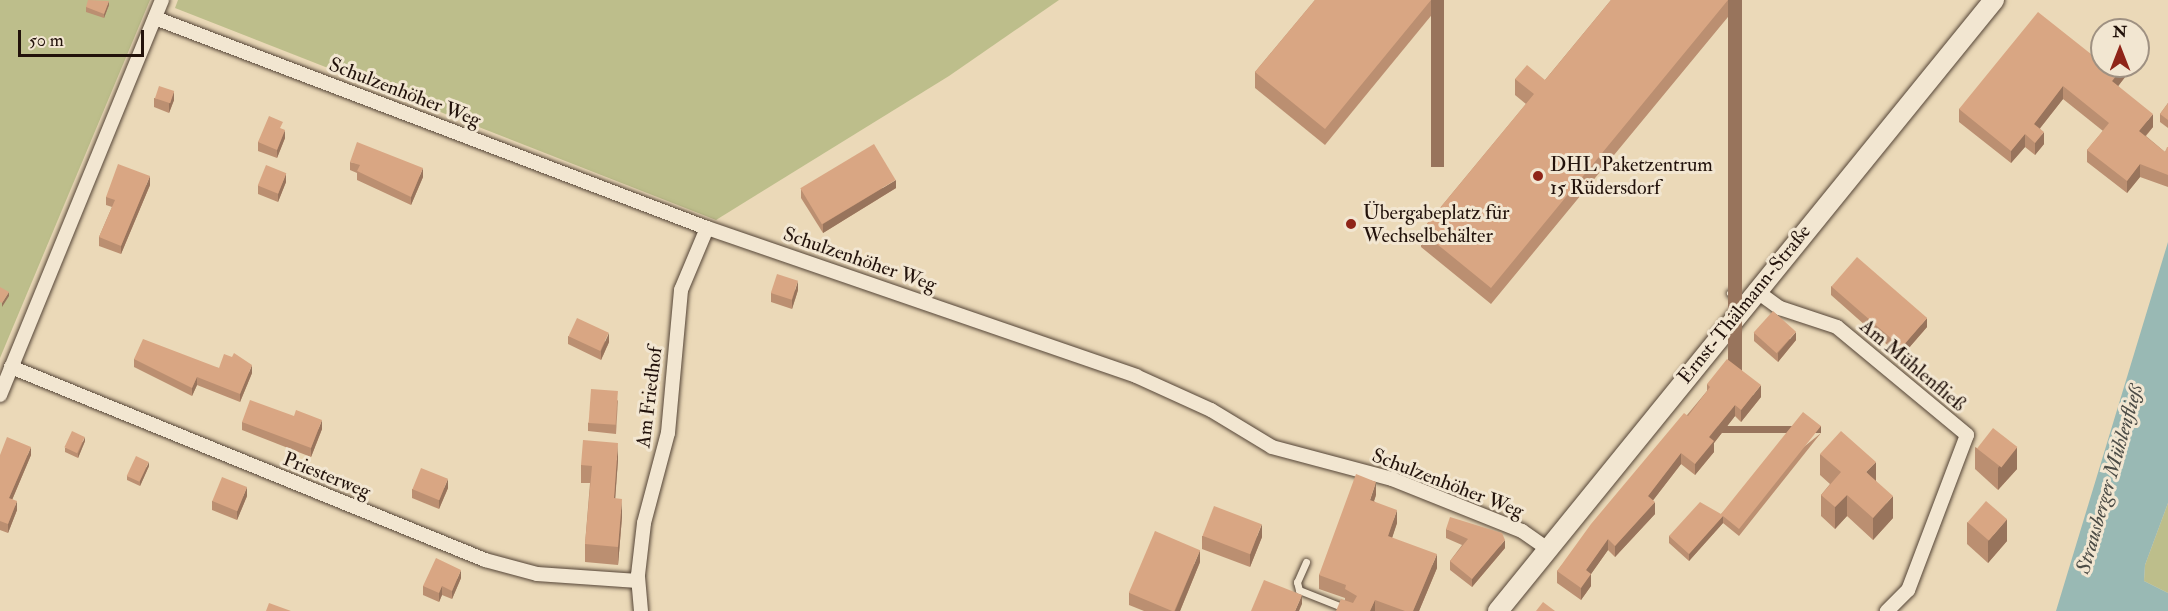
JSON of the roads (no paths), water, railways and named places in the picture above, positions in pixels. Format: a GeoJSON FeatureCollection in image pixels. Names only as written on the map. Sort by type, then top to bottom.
{"type":"FeatureCollection","features":[{"type":"Feature","properties":{"kind":"main road","name":"Ernst-Thälmann-Straße"},"geometry":{"type":"LineString","coordinates":[[1498,611],[1743,296],[1994,0]]}},
{"type":"Feature","properties":{"kind":"street"},"geometry":{"type":"LineString","coordinates":[[0,395],[162,0]]}},
{"type":"Feature","properties":{"kind":"street","name":"Schulzenhöher Weg"},"geometry":{"type":"LineString","coordinates":[[155,18],[707,228],[1136,376],[1210,410],[1272,447],[1392,478],[1522,531],[1546,548]]}},
{"type":"Feature","properties":{"kind":"street","name":"Am Friedhof"},"geometry":{"type":"LineString","coordinates":[[641,611],[638,581],[644,523],[668,433],[681,290],[707,228]]}},
{"type":"Feature","properties":{"kind":"street","name":"Am Mühlenfließ"},"geometry":{"type":"LineString","coordinates":[[1743,296],[1837,327],[1967,435],[1908,590],[1887,611]]}},
{"type":"Feature","properties":{"kind":"street","name":"Priesterweg"},"geometry":{"type":"LineString","coordinates":[[11,367],[485,560],[537,574],[638,581]]}},
{"type":"Feature","properties":{"kind":"lane"},"geometry":{"type":"LineString","coordinates":[[1306,562],[1297,582],[1299,590],[1352,611]]}},
{"type":"Feature","properties":{"kind":"water","name":"Strausberger Mühlenfließ"},"geometry":{"type":"Polygon","coordinates":[[[2168,242],[2168,503],[2145,565],[2144,581],[2168,593],[2168,611],[2056,611],[2168,242]]]}},
{"type":"Feature","properties":{"kind":"place","name":"DHL Paketzentrum 15 Rüdersdorf"},"geometry":{"type":"Point","coordinates":[1538,176]}},
{"type":"Feature","properties":{"kind":"place","name":"Übergabeplatz für Wechselbehälter"},"geometry":{"type":"Point","coordinates":[1351,224]}}]}
